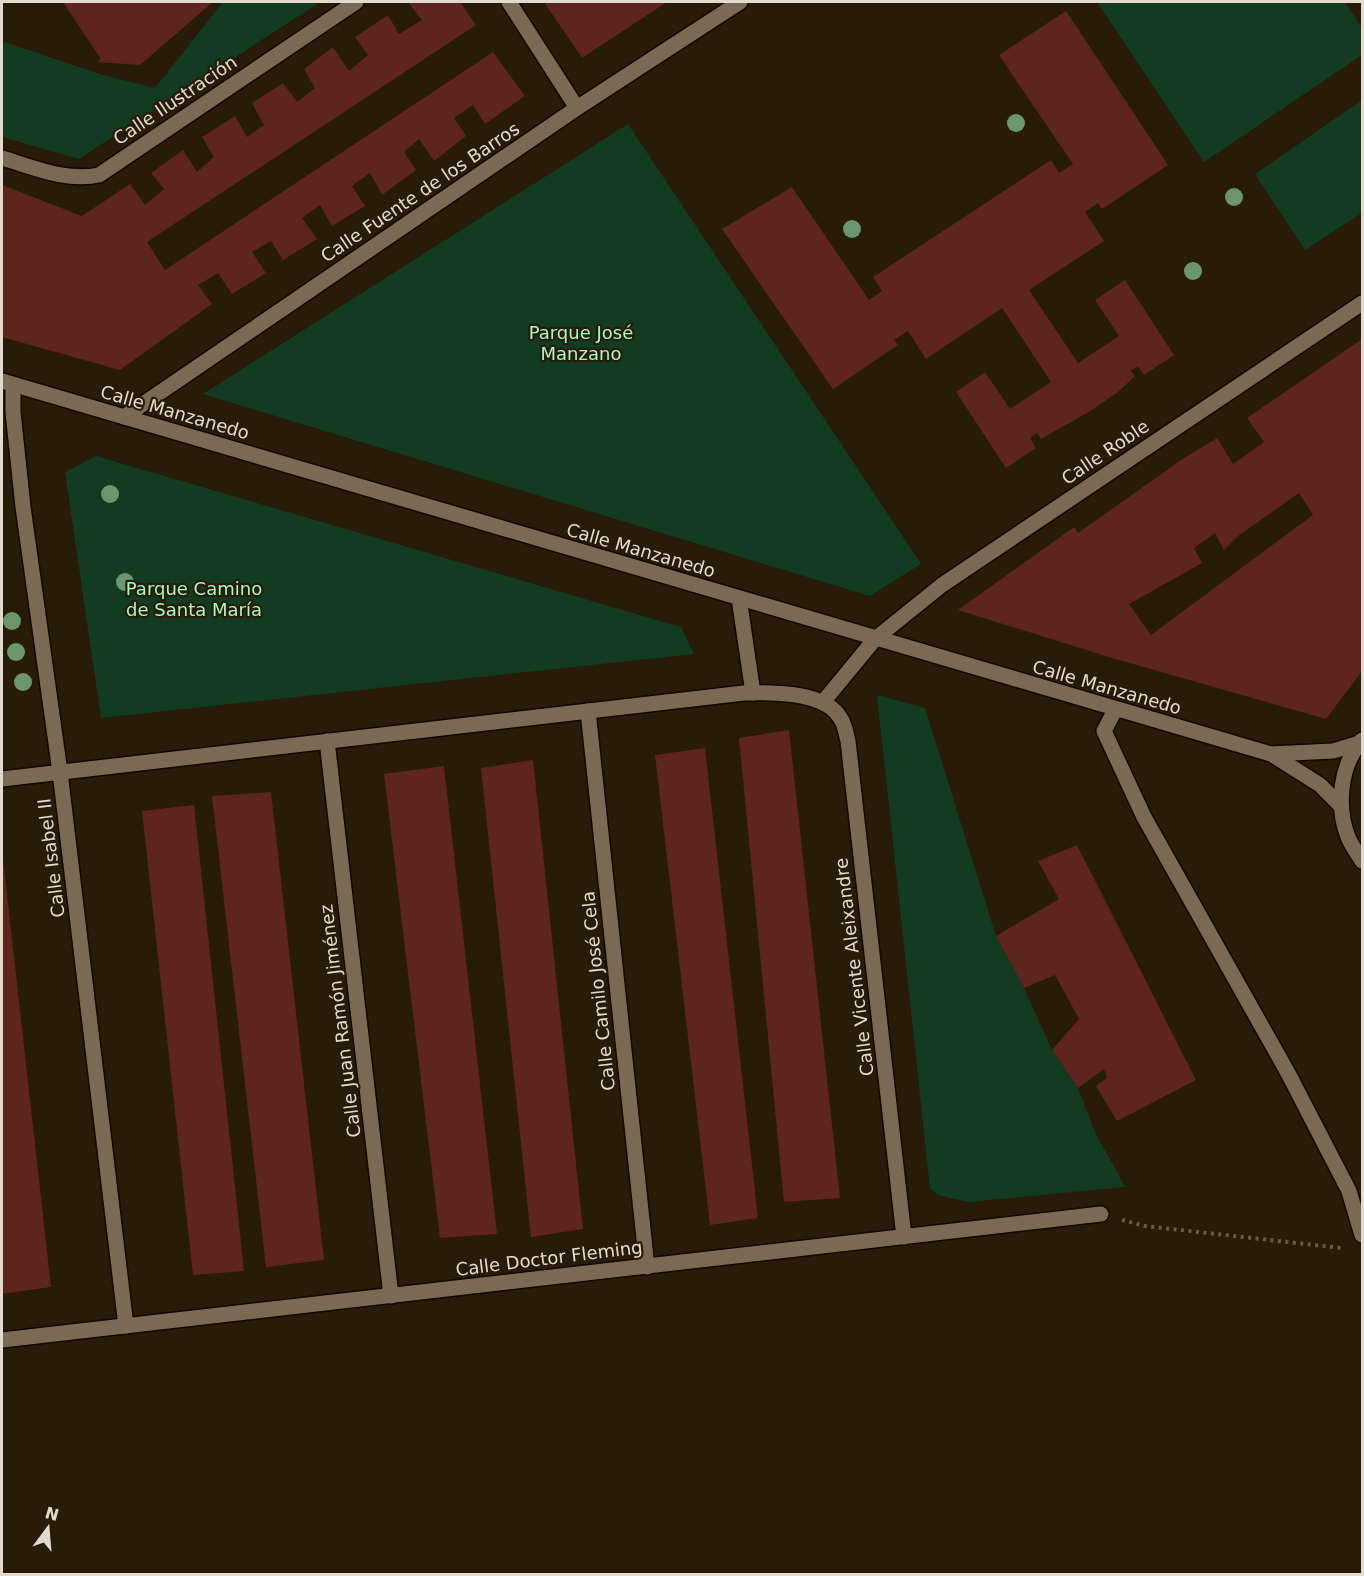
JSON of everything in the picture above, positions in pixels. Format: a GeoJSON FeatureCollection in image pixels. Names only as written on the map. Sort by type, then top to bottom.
{"type":"FeatureCollection","features":[{"type":"Feature","properties":{"kind":"street","name":"Calle Ilustración"},"geometry":{"type":"LineString","coordinates":[[2,158],[58,174],[82,178],[99,175],[356,2]]}},
{"type":"Feature","properties":{"kind":"street"},"geometry":{"type":"LineString","coordinates":[[509,2],[577,108]]}},
{"type":"Feature","properties":{"kind":"street","name":"Calle Fuente de los Barros"},"geometry":{"type":"LineString","coordinates":[[123,417],[577,108],[740,2]]}},
{"type":"Feature","properties":{"kind":"street","name":"Calle Roble"},"geometry":{"type":"LineString","coordinates":[[823,702],[875,639],[942,585],[1362,303]]}},
{"type":"Feature","properties":{"kind":"street","name":"Calle Manzanedo"},"geometry":{"type":"LineString","coordinates":[[7,383],[1271,754],[1320,785],[1341,806]]}},
{"type":"Feature","properties":{"kind":"street","name":"Calle Isabel II"},"geometry":{"type":"LineString","coordinates":[[7,383],[13,412],[23,507],[60,772],[126,1326]]}},
{"type":"Feature","properties":{"kind":"street"},"geometry":{"type":"LineString","coordinates":[[739,598],[753,693]]}},
{"type":"Feature","properties":{"kind":"street"},"geometry":{"type":"LineString","coordinates":[[2,779],[753,693],[799,695],[823,702]]}},
{"type":"Feature","properties":{"kind":"street","name":"Calle Vicente Aleixandre"},"geometry":{"type":"LineString","coordinates":[[823,702],[840,717],[848,741],[904,1237]]}},
{"type":"Feature","properties":{"kind":"street"},"geometry":{"type":"LineString","coordinates":[[1115,710],[1104,731],[1115,760],[1143,817],[1288,1073],[1348,1191],[1362,1235]]}},
{"type":"Feature","properties":{"kind":"street","name":"Calle Camilo José Cela"},"geometry":{"type":"LineString","coordinates":[[588,711],[647,1267]]}},
{"type":"Feature","properties":{"kind":"street","name":"Calle Juan Ramón Jiménez"},"geometry":{"type":"LineString","coordinates":[[327,741],[391,1296]]}},
{"type":"Feature","properties":{"kind":"street"},"geometry":{"type":"LineString","coordinates":[[1361,741],[1348,762],[1342,784],[1341,806],[1348,838],[1362,861]]}},
{"type":"Feature","properties":{"kind":"street","name":"Calle Manzanedo"},"geometry":{"type":"LineString","coordinates":[[1271,754],[1333,751],[1361,741]]}},
{"type":"Feature","properties":{"kind":"street","name":"Calle Doctor Fleming"},"geometry":{"type":"LineString","coordinates":[[2,1340],[1101,1214]]}},
{"type":"Feature","properties":{"kind":"path"},"geometry":{"type":"LineString","coordinates":[[1101,1214],[1145,1226],[1351,1250]]}},
{"type":"Feature","properties":{"kind":"green space"},"geometry":{"type":"Polygon","coordinates":[[[223,2],[320,2],[79,159],[2,137],[2,41],[103,75],[155,88],[223,2]]]}},
{"type":"Feature","properties":{"kind":"green space"},"geometry":{"type":"Polygon","coordinates":[[[1097,2],[1345,2],[1362,28],[1362,55],[1204,162],[1097,2]]]}},
{"type":"Feature","properties":{"kind":"green space"},"geometry":{"type":"Polygon","coordinates":[[[1362,100],[1362,213],[1305,250],[1255,174],[1362,100]]]}},
{"type":"Feature","properties":{"kind":"green space","name":"Parque José Manzano"},"geometry":{"type":"Polygon","coordinates":[[[628,124],[921,564],[870,596],[203,394],[628,124]]]}},
{"type":"Feature","properties":{"kind":"green space","name":"Parque Camino de Santa María"},"geometry":{"type":"Polygon","coordinates":[[[96,456],[681,627],[694,654],[101,718],[65,472],[96,456]]]}},
{"type":"Feature","properties":{"kind":"green space"},"geometry":{"type":"Polygon","coordinates":[[[877,695],[925,708],[996,936],[1024,988],[1052,1050],[1078,1088],[1094,1130],[1125,1187],[968,1202],[938,1195],[930,1188],[877,695]]]}},
{"type":"Feature","properties":{"kind":"building"},"geometry":{"type":"Polygon","coordinates":[[[63,2],[213,2],[140,65],[97,62],[101,59],[63,2]]]}},
{"type":"Feature","properties":{"kind":"building"},"geometry":{"type":"Polygon","coordinates":[[[408,2],[460,2],[476,25],[147,242],[165,270],[493,52],[525,96],[485,124],[473,105],[454,118],[466,136],[434,161],[419,139],[404,152],[416,170],[382,195],[370,173],[352,186],[365,206],[332,226],[320,205],[302,218],[317,239],[283,260],[271,241],[252,252],[266,273],[232,294],[218,273],[198,285],[212,304],[120,370],[2,337],[2,185],[82,216],[130,184],[145,205],[164,189],[151,173],[183,150],[197,172],[214,157],[202,137],[235,116],[247,137],[264,125],[252,103],[283,83],[297,102],[315,88],[304,69],[333,47],[349,71],[368,55],[355,37],[388,15],[399,34],[422,20],[408,2]]]}},
{"type":"Feature","properties":{"kind":"building"},"geometry":{"type":"Polygon","coordinates":[[[544,2],[667,2],[582,58],[544,2]]]}},
{"type":"Feature","properties":{"kind":"building"},"geometry":{"type":"Polygon","coordinates":[[[1066,11],[1168,165],[1102,209],[1098,203],[1085,212],[1104,241],[1029,290],[1078,363],[1119,336],[1095,300],[1125,280],[1174,355],[1144,375],[1138,366],[1131,371],[1135,376],[1118,392],[1089,412],[1041,439],[1037,433],[1030,438],[1036,448],[1006,468],[956,392],[985,372],[1010,409],[1051,382],[1002,308],[926,359],[908,331],[894,340],[898,345],[833,389],[722,229],[792,187],[869,300],[882,291],[873,277],[1051,160],[1059,173],[1073,164],[999,55],[1066,11]]]}},
{"type":"Feature","properties":{"kind":"building"},"geometry":{"type":"Polygon","coordinates":[[[1362,339],[1362,671],[1326,719],[1112,658],[958,610],[1074,527],[1078,533],[1184,458],[1217,438],[1233,464],[1264,442],[1247,418],[1362,339]],[[1299,493],[1238,536],[1224,550],[1215,533],[1194,548],[1202,563],[1129,604],[1151,635],[1313,515],[1299,493]]]}},
{"type":"Feature","properties":{"kind":"building"},"geometry":{"type":"Polygon","coordinates":[[[789,730],[840,1198],[784,1202],[739,738],[789,730]]]}},
{"type":"Feature","properties":{"kind":"building"},"geometry":{"type":"Polygon","coordinates":[[[705,748],[758,1218],[710,1225],[655,755],[705,748]]]}},
{"type":"Feature","properties":{"kind":"building"},"geometry":{"type":"Polygon","coordinates":[[[533,760],[583,1229],[531,1237],[481,768],[533,760]]]}},
{"type":"Feature","properties":{"kind":"building"},"geometry":{"type":"Polygon","coordinates":[[[444,766],[497,1234],[440,1238],[384,774],[444,766]]]}},
{"type":"Feature","properties":{"kind":"building"},"geometry":{"type":"Polygon","coordinates":[[[271,792],[324,1260],[266,1267],[212,796],[271,792]]]}},
{"type":"Feature","properties":{"kind":"building"},"geometry":{"type":"Polygon","coordinates":[[[194,805],[244,1271],[193,1275],[142,811],[194,805]]]}},
{"type":"Feature","properties":{"kind":"building"},"geometry":{"type":"Polygon","coordinates":[[[1077,845],[1196,1080],[1117,1121],[1096,1086],[1107,1078],[1104,1069],[1078,1088],[1052,1050],[1079,1019],[1055,975],[1024,988],[996,936],[1059,899],[1038,861],[1077,845]]]}},
{"type":"Feature","properties":{"kind":"building"},"geometry":{"type":"Polygon","coordinates":[[[2,850],[51,1287],[2,1294],[2,850]]]}}]}
